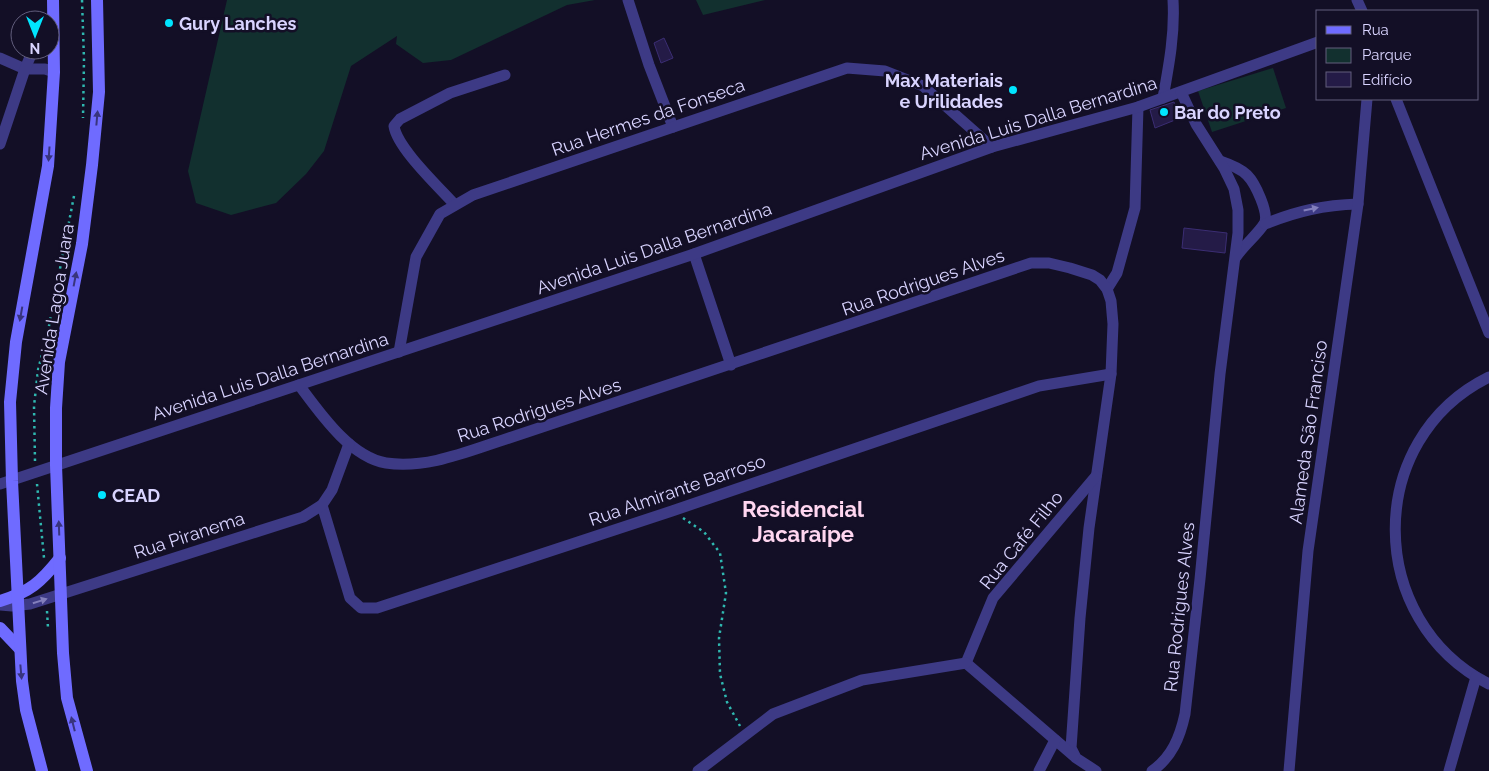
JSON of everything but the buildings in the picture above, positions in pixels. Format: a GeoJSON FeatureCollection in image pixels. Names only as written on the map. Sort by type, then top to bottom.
{"type":"FeatureCollection","features":[{"type":"Feature","properties":{"kind":"main road","name":"Avenida Lagoa Juara"},"geometry":{"type":"LineString","coordinates":[[87,771],[67,698],[62,653],[56,408],[59,362],[82,244],[98,101],[97,0]]}},
{"type":"Feature","properties":{"kind":"main road","name":"Avenida Lagoa Juara"},"geometry":{"type":"LineString","coordinates":[[42,771],[26,710],[20,649],[19,601],[6,483],[16,342],[48,166],[54,72],[53,1]]}},
{"type":"Feature","properties":{"kind":"main road"},"geometry":{"type":"LineString","coordinates":[[0,603],[19,601],[46,576],[60,558]]}},
{"type":"Feature","properties":{"kind":"main road"},"geometry":{"type":"LineString","coordinates":[[0,628],[20,649]]}},
{"type":"Feature","properties":{"kind":"street"},"geometry":{"type":"LineString","coordinates":[[628,0],[649,65],[673,127]]}},
{"type":"Feature","properties":{"kind":"street"},"geometry":{"type":"LineString","coordinates":[[1163,98],[1172,52],[1173,0]]}},
{"type":"Feature","properties":{"kind":"street","name":"Avenida Luis Dalla Bernardina"},"geometry":{"type":"LineString","coordinates":[[6,483],[694,254],[992,147],[1138,107],[1316,43]]}},
{"type":"Feature","properties":{"kind":"street"},"geometry":{"type":"LineString","coordinates":[[0,58],[25,69],[45,69],[54,72]]}},
{"type":"Feature","properties":{"kind":"street"},"geometry":{"type":"LineString","coordinates":[[0,144],[29,60]]}},
{"type":"Feature","properties":{"kind":"street","name":"Rua Hermes da Fonseca"},"geometry":{"type":"LineString","coordinates":[[399,352],[416,257],[440,214],[473,195],[846,68],[885,71],[923,86],[992,147]]}},
{"type":"Feature","properties":{"kind":"street"},"geometry":{"type":"LineString","coordinates":[[455,206],[407,151],[395,132],[394,126],[400,119],[450,93],[505,75]]}},
{"type":"Feature","properties":{"kind":"street","name":"Rua Rodrigues Alves"},"geometry":{"type":"LineString","coordinates":[[1152,771],[1164,763],[1170,753],[1182,728],[1185,714],[1219,382],[1235,258],[1238,210],[1234,189],[1220,161],[1196,124],[1181,92]]}},
{"type":"Feature","properties":{"kind":"street","name":"Alameda São Franciso"},"geometry":{"type":"LineString","coordinates":[[1289,771],[1308,551],[1358,204],[1367,100]]}},
{"type":"Feature","properties":{"kind":"street"},"geometry":{"type":"LineString","coordinates":[[1396,100],[1489,333]]}},
{"type":"Feature","properties":{"kind":"street"},"geometry":{"type":"LineString","coordinates":[[1076,758],[1071,748],[1080,618],[1096,476],[1111,374],[1113,324],[1111,300],[1107,289],[1117,273],[1135,208],[1138,107]]}},
{"type":"Feature","properties":{"kind":"street"},"geometry":{"type":"LineString","coordinates":[[1220,161],[1242,171],[1249,177],[1264,206],[1267,215],[1265,224]]}},
{"type":"Feature","properties":{"kind":"street"},"geometry":{"type":"LineString","coordinates":[[1235,258],[1243,246],[1265,224],[1292,213],[1316,207],[1358,204]]}},
{"type":"Feature","properties":{"kind":"street"},"geometry":{"type":"LineString","coordinates":[[694,254],[731,365]]}},
{"type":"Feature","properties":{"kind":"street","name":"Rua Rodrigues Alves"},"geometry":{"type":"LineString","coordinates":[[299,385],[319,411],[349,444],[365,456],[386,463],[402,464],[437,460],[473,450],[731,365],[1031,263],[1049,263],[1092,275],[1100,280],[1107,289]]}},
{"type":"Feature","properties":{"kind":"street","name":"Rua Almirante Barroso"},"geometry":{"type":"LineString","coordinates":[[322,505],[350,598],[361,608],[377,608],[672,511],[1038,386],[1111,374]]}},
{"type":"Feature","properties":{"kind":"street"},"geometry":{"type":"LineString","coordinates":[[1489,377],[1457,397],[1437,416],[1421,438],[1408,462],[1399,488],[1394,542],[1398,569],[1407,595],[1419,619],[1435,641],[1454,661],[1489,684]]}},
{"type":"Feature","properties":{"kind":"street","name":"Rua Piranema"},"geometry":{"type":"LineString","coordinates":[[19,601],[61,595],[303,517],[322,505],[332,490],[349,444]]}},
{"type":"Feature","properties":{"kind":"street","name":"Rua Café Filho"},"geometry":{"type":"LineString","coordinates":[[966,663],[994,598],[1096,476]]}},
{"type":"Feature","properties":{"kind":"street"},"geometry":{"type":"LineString","coordinates":[[698,771],[773,714],[862,680],[966,663],[1076,758],[1096,771]]}},
{"type":"Feature","properties":{"kind":"street"},"geometry":{"type":"LineString","coordinates":[[1449,771],[1476,677]]}},
{"type":"Feature","properties":{"kind":"street"},"geometry":{"type":"LineString","coordinates":[[1039,771],[1055,740]]}},
{"type":"Feature","properties":{"kind":"path"},"geometry":{"type":"LineString","coordinates":[[672,511],[704,532],[720,553],[726,592],[719,638],[720,674],[727,702],[745,736]]}},
{"type":"Feature","properties":{"kind":"green space"},"geometry":{"type":"Polygon","coordinates":[[[227,0],[595,0],[567,5],[451,60],[423,63],[396,44],[397,36],[351,66],[324,151],[306,174],[276,203],[231,215],[196,203],[188,171],[227,0]]]}},
{"type":"Feature","properties":{"kind":"green space"},"geometry":{"type":"Polygon","coordinates":[[[696,0],[765,0],[703,15],[696,0]]]}},
{"type":"Feature","properties":{"kind":"green space"},"geometry":{"type":"Polygon","coordinates":[[[1273,68],[1286,108],[1212,132],[1198,91],[1273,68]]]}},
{"type":"Feature","properties":{"kind":"place","name":"Gury Lanches"},"geometry":{"type":"Point","coordinates":[169,23]}},
{"type":"Feature","properties":{"kind":"place","name":"Max Materiais e Urilidades"},"geometry":{"type":"Point","coordinates":[1013,90]}},
{"type":"Feature","properties":{"kind":"place","name":"Bar do Preto"},"geometry":{"type":"Point","coordinates":[1164,112]}},
{"type":"Feature","properties":{"kind":"place","name":"CEAD"},"geometry":{"type":"Point","coordinates":[102,495]}},
{"type":"Feature","properties":{"kind":"district","name":"Residencial Jacaraípe"},"geometry":{"type":"Point","coordinates":[803,522]}}]}
